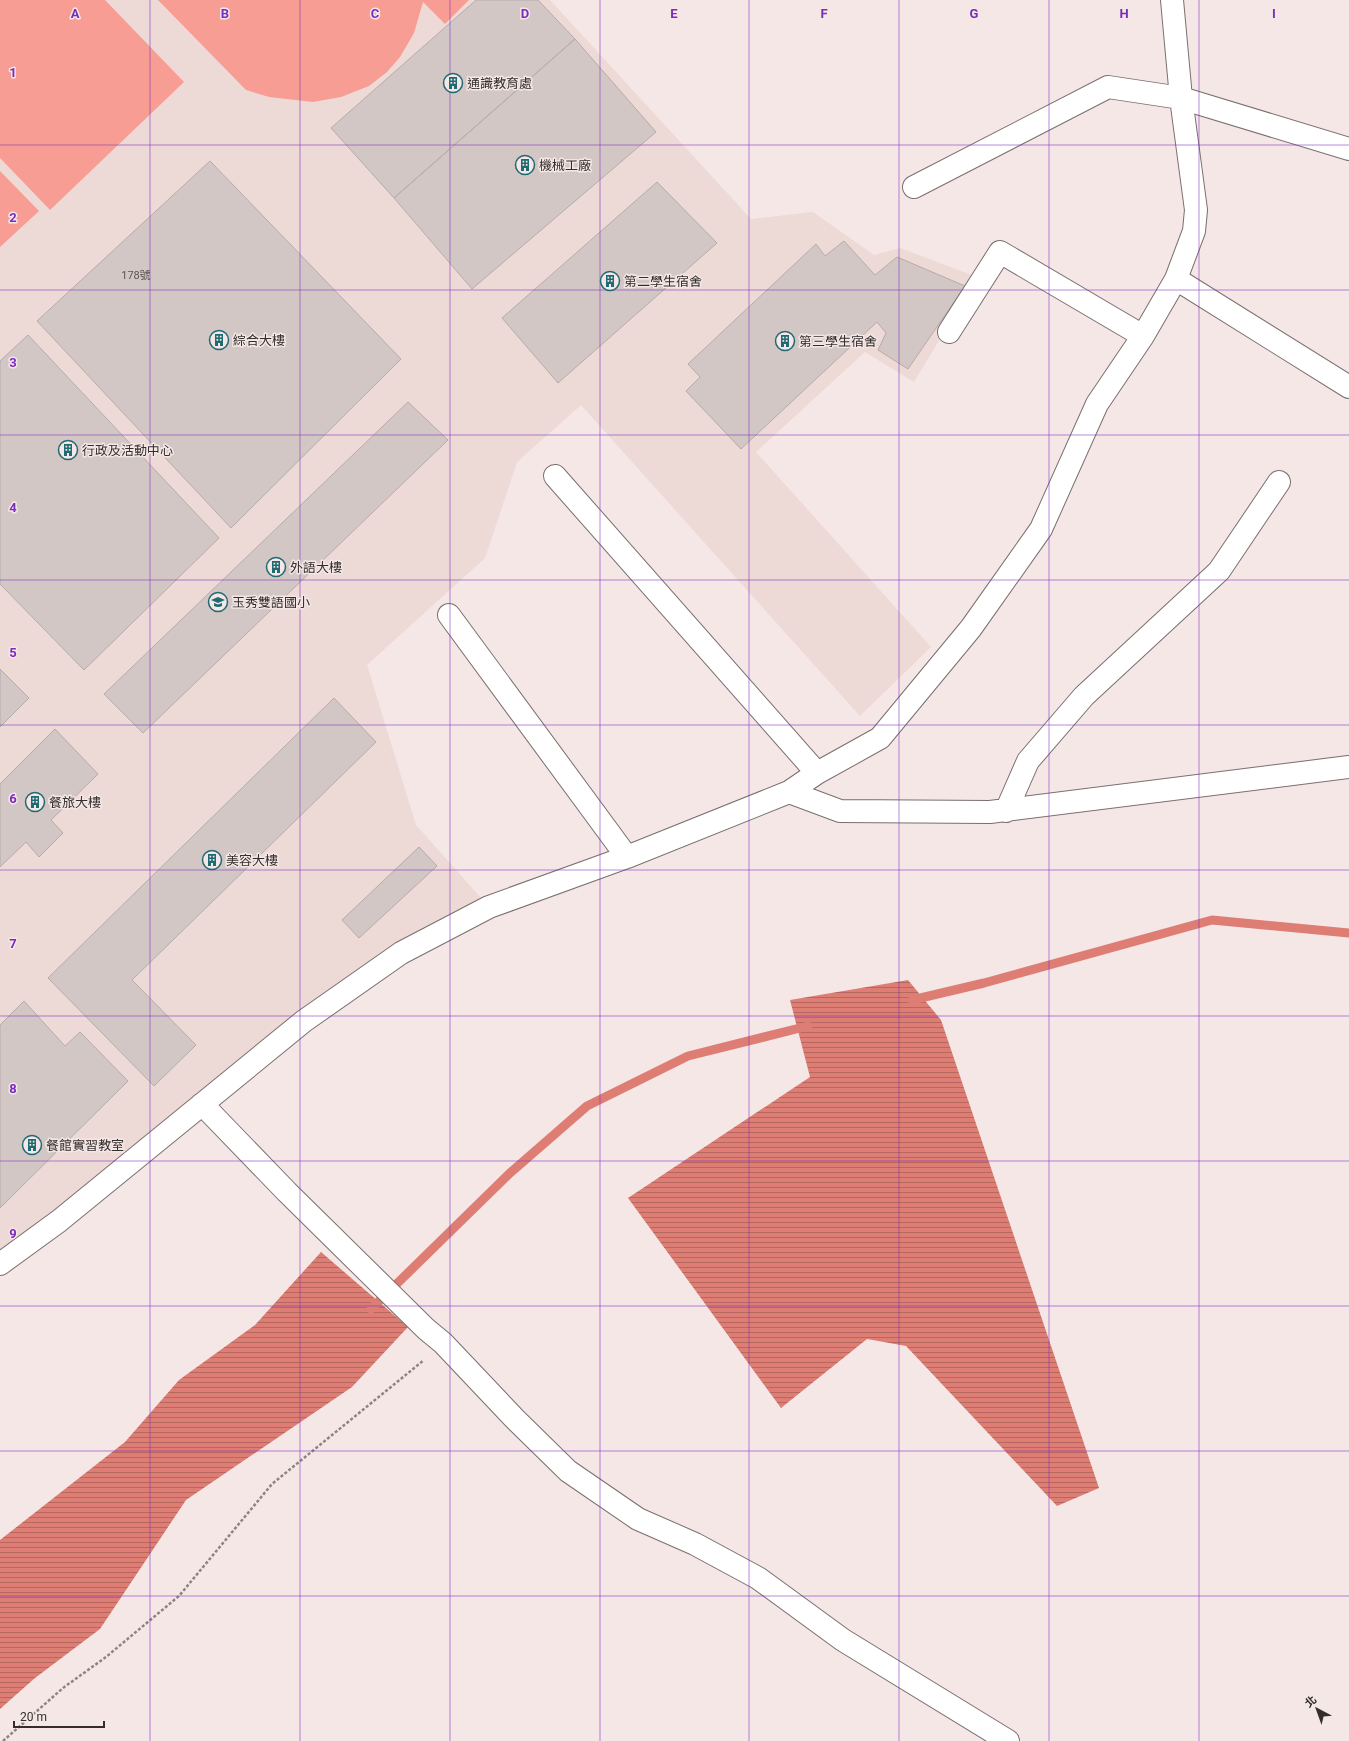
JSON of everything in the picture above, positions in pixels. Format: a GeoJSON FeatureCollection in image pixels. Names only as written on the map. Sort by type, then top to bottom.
{"type":"FeatureCollection","features":[{"type":"Feature","properties":{"kind":"street"},"geometry":{"type":"LineString","coordinates":[[0,1264],[59,1221],[304,1021],[401,953],[489,907],[627,857],[789,792],[817,773],[880,738],[971,628],[1041,529],[1097,404],[1143,336],[1176,279],[1194,231],[1196,210],[1181,98],[1172,0]]}},
{"type":"Feature","properties":{"kind":"street"},"geometry":{"type":"LineString","coordinates":[[914,187],[1108,87],[1181,98],[1349,149]]}},
{"type":"Feature","properties":{"kind":"street"},"geometry":{"type":"LineString","coordinates":[[949,332],[1000,252],[1143,336]]}},
{"type":"Feature","properties":{"kind":"street"},"geometry":{"type":"LineString","coordinates":[[1176,279],[1349,387]]}},
{"type":"Feature","properties":{"kind":"street"},"geometry":{"type":"LineString","coordinates":[[555,476],[817,773]]}},
{"type":"Feature","properties":{"kind":"street"},"geometry":{"type":"LineString","coordinates":[[1006,811],[1028,761],[1084,696],[1220,571],[1279,482]]}},
{"type":"Feature","properties":{"kind":"street"},"geometry":{"type":"LineString","coordinates":[[449,614],[627,857]]}},
{"type":"Feature","properties":{"kind":"street"},"geometry":{"type":"LineString","coordinates":[[789,792],[840,811],[990,812],[1349,767]]}},
{"type":"Feature","properties":{"kind":"street"},"geometry":{"type":"LineString","coordinates":[[202,1104],[287,1192],[443,1343],[514,1418],[568,1471],[638,1519],[695,1544],[758,1578],[843,1640],[1008,1741]]}},
{"type":"Feature","properties":{"kind":"path"},"geometry":{"type":"LineString","coordinates":[[3,1741],[63,1688],[106,1657],[179,1596],[272,1484],[443,1343]]}},
{"type":"Feature","properties":{"kind":"shaded area","name":"玉秀雙語國小"},"geometry":{"type":"Polygon","coordinates":[[[0,0],[550,0],[751,219],[813,212],[874,255],[900,248],[977,277],[914,382],[865,352],[756,452],[931,647],[860,716],[581,405],[517,462],[485,558],[367,665],[416,825],[489,907],[411,948],[0,1264],[0,0]]]}},
{"type":"Feature","properties":{"kind":"shaded area"},"geometry":{"type":"Polygon","coordinates":[[[0,0],[105,0],[184,82],[50,210],[0,158],[0,0]]]}},
{"type":"Feature","properties":{"kind":"shaded area"},"geometry":{"type":"Polygon","coordinates":[[[158,0],[469,0],[445,24],[423,2],[414,33],[400,57],[387,72],[369,86],[341,97],[313,102],[269,97],[246,90],[158,0]]]}},
{"type":"Feature","properties":{"kind":"shaded area"},"geometry":{"type":"Polygon","coordinates":[[[0,171],[39,211],[0,247],[0,171]]]}},
{"type":"Feature","properties":{"kind":"shaded area"},"geometry":{"type":"Polygon","coordinates":[[[908,980],[941,1020],[1099,1488],[1057,1506],[906,1346],[867,1339],[781,1408],[628,1198],[810,1077],[790,1000],[908,980]]]}},
{"type":"Feature","properties":{"kind":"shaded area"},"geometry":{"type":"Polygon","coordinates":[[[321,1252],[408,1327],[352,1387],[186,1500],[100,1629],[35,1678],[0,1709],[0,1540],[125,1442],[179,1380],[255,1325],[321,1252]]]}},
{"type":"Feature","properties":{"kind":"building","name":"通識教育處"},"geometry":{"type":"Polygon","coordinates":[[[476,0],[538,0],[575,39],[394,198],[331,128],[476,0]]]}},
{"type":"Feature","properties":{"kind":"building","name":"機械工廠"},"geometry":{"type":"Polygon","coordinates":[[[575,39],[656,132],[472,289],[394,198],[575,39]]]}},
{"type":"Feature","properties":{"kind":"building","name":"綜合大樓"},"geometry":{"type":"Polygon","coordinates":[[[210,161],[401,359],[231,528],[37,321],[210,161]]]}},
{"type":"Feature","properties":{"kind":"building","name":"第二學生宿舍"},"geometry":{"type":"Polygon","coordinates":[[[657,182],[717,243],[558,383],[502,318],[657,182]]]}},
{"type":"Feature","properties":{"kind":"building","name":"第三學生宿舍"},"geometry":{"type":"Polygon","coordinates":[[[844,241],[875,275],[897,257],[965,286],[908,369],[878,350],[886,333],[877,322],[741,449],[686,391],[700,377],[688,364],[816,244],[825,256],[844,241]]]}},
{"type":"Feature","properties":{"kind":"building","name":"行政及活動中心"},"geometry":{"type":"Polygon","coordinates":[[[28,335],[219,538],[84,670],[0,584],[0,361],[28,335]]]}},
{"type":"Feature","properties":{"kind":"building","name":"外語大樓"},"geometry":{"type":"Polygon","coordinates":[[[408,402],[448,440],[143,733],[104,694],[408,402]]]}},
{"type":"Feature","properties":{"kind":"building"},"geometry":{"type":"Polygon","coordinates":[[[0,669],[29,698],[0,727],[0,669]]]}},
{"type":"Feature","properties":{"kind":"building","name":"美容大樓"},"geometry":{"type":"Polygon","coordinates":[[[334,698],[376,742],[132,980],[196,1045],[154,1086],[48,978],[334,698]]]}},
{"type":"Feature","properties":{"kind":"building","name":"餐旅大樓"},"geometry":{"type":"Polygon","coordinates":[[[55,729],[98,774],[51,820],[63,833],[39,857],[26,842],[0,867],[0,784],[55,729]]]}},
{"type":"Feature","properties":{"kind":"building"},"geometry":{"type":"Polygon","coordinates":[[[419,847],[437,866],[359,938],[342,920],[419,847]]]}},
{"type":"Feature","properties":{"kind":"building","name":"餐館實習教室"},"geometry":{"type":"Polygon","coordinates":[[[24,1001],[65,1046],[80,1032],[128,1081],[0,1208],[0,1025],[24,1001]]]}},
{"type":"Feature","properties":{"kind":"waterway"},"geometry":{"type":"LineString","coordinates":[[912,1000],[984,983],[1212,920],[1349,933]]}},
{"type":"Feature","properties":{"kind":"waterway"},"geometry":{"type":"LineString","coordinates":[[371,1309],[510,1173],[587,1106],[688,1056],[808,1026]]}},
{"type":"Feature","properties":{"kind":"place","name":"通識教育處"},"geometry":{"type":"Point","coordinates":[453,83]}},
{"type":"Feature","properties":{"kind":"place","name":"機械工廠"},"geometry":{"type":"Point","coordinates":[525,165]}},
{"type":"Feature","properties":{"kind":"place","name":"第二學生宿舍"},"geometry":{"type":"Point","coordinates":[610,281]}},
{"type":"Feature","properties":{"kind":"place","name":"綜合大樓"},"geometry":{"type":"Point","coordinates":[219,340]}},
{"type":"Feature","properties":{"kind":"place","name":"第三學生宿舍"},"geometry":{"type":"Point","coordinates":[785,341]}},
{"type":"Feature","properties":{"kind":"place","name":"行政及活動中心"},"geometry":{"type":"Point","coordinates":[68,450]}},
{"type":"Feature","properties":{"kind":"place","name":"外語大樓"},"geometry":{"type":"Point","coordinates":[276,567]}},
{"type":"Feature","properties":{"kind":"place","name":"玉秀雙語國小"},"geometry":{"type":"Point","coordinates":[218,602]}},
{"type":"Feature","properties":{"kind":"place","name":"餐旅大樓"},"geometry":{"type":"Point","coordinates":[35,802]}},
{"type":"Feature","properties":{"kind":"place","name":"美容大樓"},"geometry":{"type":"Point","coordinates":[212,860]}},
{"type":"Feature","properties":{"kind":"place","name":"餐館實習教室"},"geometry":{"type":"Point","coordinates":[32,1145]}}]}
